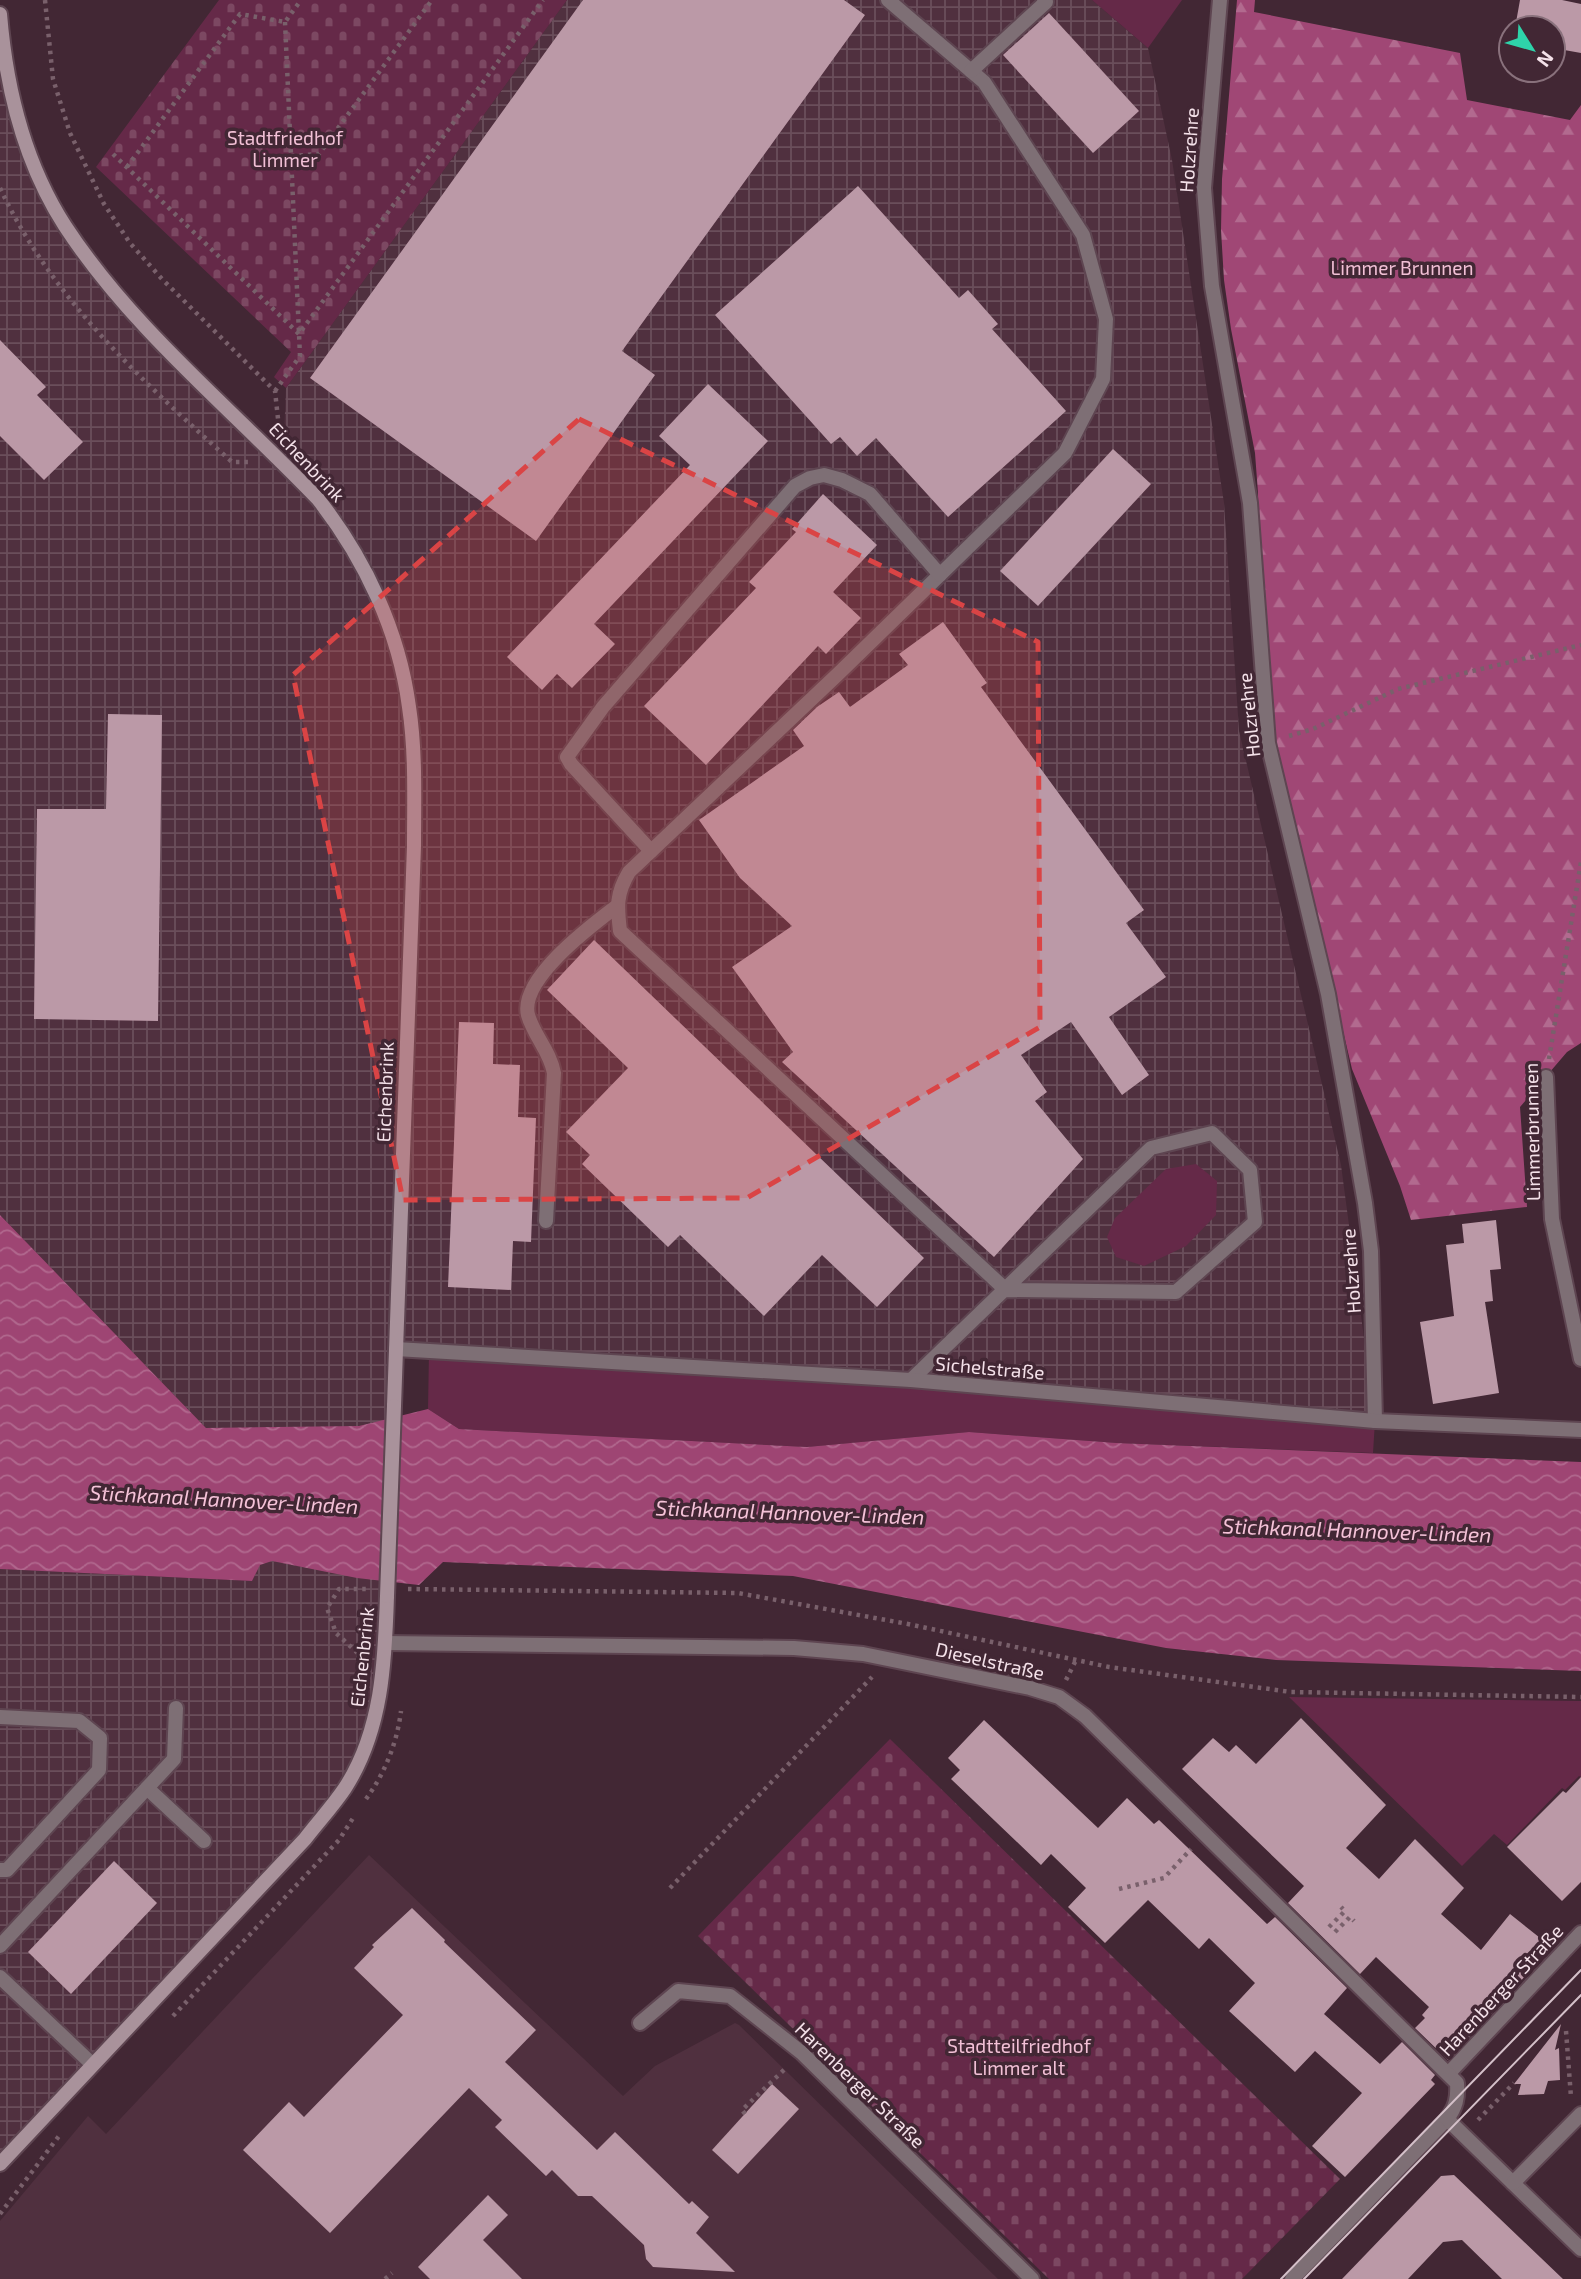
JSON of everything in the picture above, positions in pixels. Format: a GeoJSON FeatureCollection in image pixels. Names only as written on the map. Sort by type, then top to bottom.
{"type":"FeatureCollection","features":[{"type":"Feature","properties":{"kind":"main road","name":"Eichenbrink"},"geometry":{"type":"LineString","coordinates":[[0,14],[3,56],[10,92],[30,153],[64,224],[129,310],[318,499],[358,557],[376,594],[397,652],[409,707],[414,770],[414,846],[385,1643],[373,1729],[345,1789],[305,1839],[0,2164]]}},
{"type":"Feature","properties":{"kind":"street"},"geometry":{"type":"LineString","coordinates":[[888,0],[984,82],[1083,235],[1106,319],[1104,379],[1065,453],[629,872],[620,887],[617,906],[620,931],[1006,1290],[1176,1292],[1255,1222],[1250,1170],[1212,1133],[1151,1147],[1006,1290],[911,1380]]}},
{"type":"Feature","properties":{"kind":"street"},"geometry":{"type":"LineString","coordinates":[[971,71],[1046,2],[1044,0]]}},
{"type":"Feature","properties":{"kind":"street","name":"Holzrehre"},"geometry":{"type":"LineString","coordinates":[[1220,0],[1204,188],[1212,286],[1250,503],[1268,743],[1328,994],[1363,1191],[1371,1251],[1375,1421]]}},
{"type":"Feature","properties":{"kind":"street"},"geometry":{"type":"LineString","coordinates":[[651,850],[567,757],[603,707],[794,486],[824,475],[842,480],[870,494],[940,575]]}},
{"type":"Feature","properties":{"kind":"street"},"geometry":{"type":"LineString","coordinates":[[545,1221],[554,1073],[552,1060],[528,1017],[526,1005],[539,979],[563,948],[617,906]]}},
{"type":"Feature","properties":{"kind":"street","name":"Limmerbrunnen"},"geometry":{"type":"LineString","coordinates":[[1546,1077],[1552,1219],[1581,1359]]}},
{"type":"Feature","properties":{"kind":"street","name":"Sichelstraße"},"geometry":{"type":"LineString","coordinates":[[396,1349],[911,1380],[1375,1421],[1581,1430]]}},
{"type":"Feature","properties":{"kind":"street","name":"Dieselstraße"},"geometry":{"type":"LineString","coordinates":[[385,1643],[794,1648],[863,1654],[1019,1685],[1059,1697],[1084,1716],[1449,2073],[1457,2084],[1458,2098],[1447,2119]]}},
{"type":"Feature","properties":{"kind":"street"},"geometry":{"type":"LineString","coordinates":[[0,1946],[174,1759],[176,1709]]}},
{"type":"Feature","properties":{"kind":"street"},"geometry":{"type":"LineString","coordinates":[[0,1717],[79,1721],[100,1738],[99,1770],[7,1870],[0,1870]]}},
{"type":"Feature","properties":{"kind":"street"},"geometry":{"type":"LineString","coordinates":[[147,1788],[204,1840]]}},
{"type":"Feature","properties":{"kind":"street","name":"Harenberger Straße"},"geometry":{"type":"LineString","coordinates":[[1449,2073],[1581,1933]]}},
{"type":"Feature","properties":{"kind":"street"},"geometry":{"type":"LineString","coordinates":[[0,1977],[92,2064]]}},
{"type":"Feature","properties":{"kind":"street","name":"Harenberger Straße"},"geometry":{"type":"LineString","coordinates":[[640,2023],[678,1991],[730,1996],[802,2053],[1031,2279]]}},
{"type":"Feature","properties":{"kind":"street"},"geometry":{"type":"LineString","coordinates":[[1513,2183],[1577,2118]]}},
{"type":"Feature","properties":{"kind":"street"},"geometry":{"type":"LineString","coordinates":[[1292,2279],[1447,2119],[1581,2249]]}},
{"type":"Feature","properties":{"kind":"path"},"geometry":{"type":"LineString","coordinates":[[0,188],[30,245],[65,295],[100,337],[168,404],[232,462],[283,462],[275,391],[162,279],[130,243],[104,204],[70,134],[53,79],[45,0]]}},
{"type":"Feature","properties":{"kind":"path"},"geometry":{"type":"LineString","coordinates":[[275,391],[300,356],[285,22],[301,0]]}},
{"type":"Feature","properties":{"kind":"path"},"geometry":{"type":"LineString","coordinates":[[291,156],[319,154],[432,0]]}},
{"type":"Feature","properties":{"kind":"path"},"geometry":{"type":"LineString","coordinates":[[299,334],[543,0]]}},
{"type":"Feature","properties":{"kind":"path"},"geometry":{"type":"LineString","coordinates":[[127,167],[240,14],[285,22]]}},
{"type":"Feature","properties":{"kind":"path"},"geometry":{"type":"LineString","coordinates":[[113,154],[299,334]]}},
{"type":"Feature","properties":{"kind":"path"},"geometry":{"type":"LineString","coordinates":[[1268,743],[1313,729],[1398,689],[1581,645]]}},
{"type":"Feature","properties":{"kind":"path","name":"Limmerbrunnen"},"geometry":{"type":"LineString","coordinates":[[1546,1077],[1581,862]]}},
{"type":"Feature","properties":{"kind":"path"},"geometry":{"type":"LineString","coordinates":[[670,1888],[890,1659]]}},
{"type":"Feature","properties":{"kind":"path"},"geometry":{"type":"LineString","coordinates":[[1119,1889],[1164,1878],[1170,1866],[1204,1835]]}},
{"type":"Feature","properties":{"kind":"path"},"geometry":{"type":"LineString","coordinates":[[1566,2031],[1577,2118]]}},
{"type":"Feature","properties":{"kind":"path"},"geometry":{"type":"LineString","coordinates":[[745,2114],[742,2110],[802,2053]]}},
{"type":"Feature","properties":{"kind":"path"},"geometry":{"type":"LineString","coordinates":[[1464,2135],[1514,2083]]}},
{"type":"Feature","properties":{"kind":"path"},"geometry":{"type":"LineString","coordinates":[[385,2279],[392,2273]]}},
{"type":"Feature","properties":{"kind":"highlighted area"},"geometry":{"type":"Polygon","coordinates":[[[579,419],[1038,642],[1040,1027],[747,1198],[403,1200],[293,675],[579,419]]]}},
{"type":"Feature","properties":{"kind":"shaded area"},"geometry":{"type":"Polygon","coordinates":[[[567,0],[1092,0],[1148,48],[1172,160],[1224,503],[1239,731],[1341,1165],[1375,1421],[396,1349],[383,1673],[345,1789],[0,2164],[0,1569],[252,1581],[260,1564],[272,1561],[357,1577],[359,1427],[206,1428],[0,1215],[0,14],[30,153],[96,269],[283,461],[286,388],[567,0]]]}},
{"type":"Feature","properties":{"kind":"shaded area"},"geometry":{"type":"Polygon","coordinates":[[[369,1855],[623,2096],[655,2066],[735,2023],[739,2025],[998,2279],[0,2279],[0,2221],[88,2116],[106,2134],[369,1855]]]}},
{"type":"Feature","properties":{"kind":"green space","name":"Stadtfriedhof Limmer"},"geometry":{"type":"Polygon","coordinates":[[[219,0],[567,0],[286,388],[274,377],[291,352],[96,167],[219,0]]]}},
{"type":"Feature","properties":{"kind":"green space"},"geometry":{"type":"Polygon","coordinates":[[[1092,0],[1182,0],[1148,48],[1092,0]]]}},
{"type":"Feature","properties":{"kind":"green space","name":"Limmer Brunnen"},"geometry":{"type":"Polygon","coordinates":[[[1237,0],[1255,0],[1254,12],[1460,53],[1467,100],[1570,120],[1581,105],[1581,1043],[1567,1052],[1520,1107],[1527,1207],[1411,1220],[1400,1186],[1352,1069],[1278,756],[1260,640],[1255,453],[1231,329],[1221,230],[1222,179],[1237,0]]]}},
{"type":"Feature","properties":{"kind":"green space"},"geometry":{"type":"Polygon","coordinates":[[[1196,1164],[1217,1181],[1216,1215],[1186,1246],[1144,1266],[1116,1257],[1107,1237],[1115,1218],[1166,1169],[1196,1164]]]}},
{"type":"Feature","properties":{"kind":"green space"},"geometry":{"type":"Polygon","coordinates":[[[429,1351],[1375,1421],[1373,1453],[1117,1443],[969,1432],[807,1447],[459,1429],[428,1409],[429,1351]]]}},
{"type":"Feature","properties":{"kind":"green space"},"geometry":{"type":"Polygon","coordinates":[[[1289,1697],[1581,1701],[1581,1777],[1565,1790],[1562,1788],[1507,1845],[1494,1834],[1462,1866],[1289,1697]]]}},
{"type":"Feature","properties":{"kind":"green space","name":"Stadtteilfriedhof Limmer alt"},"geometry":{"type":"Polygon","coordinates":[[[890,1739],[1340,2179],[1242,2279],[1049,2279],[698,1936],[890,1739]]]}},
{"type":"Feature","properties":{"kind":"water","name":"Stichkanal Hannover-Linden"},"geometry":{"type":"Polygon","coordinates":[[[0,1215],[206,1428],[359,1426],[428,1409],[459,1429],[807,1447],[969,1432],[1117,1443],[1581,1462],[1581,1671],[1276,1660],[1166,1648],[793,1576],[443,1562],[419,1585],[357,1578],[272,1561],[260,1565],[252,1581],[0,1569],[0,1215]]]}},
{"type":"Feature","properties":{"kind":"building"},"geometry":{"type":"Polygon","coordinates":[[[583,0],[844,0],[865,15],[622,351],[655,375],[536,541],[310,378],[583,0]]]}},
{"type":"Feature","properties":{"kind":"building"},"geometry":{"type":"Polygon","coordinates":[[[1520,0],[1562,0],[1581,4],[1581,53],[1567,50],[1567,14],[1518,14],[1520,0]]]}},
{"type":"Feature","properties":{"kind":"building"},"geometry":{"type":"Polygon","coordinates":[[[1049,13],[1139,111],[1093,153],[1003,55],[1049,13]]]}},
{"type":"Feature","properties":{"kind":"building"},"geometry":{"type":"Polygon","coordinates":[[[858,186],[959,298],[968,290],[998,324],[992,329],[1066,411],[948,517],[876,438],[857,456],[840,437],[831,444],[715,315],[858,186]]]}},
{"type":"Feature","properties":{"kind":"building"},"geometry":{"type":"Polygon","coordinates":[[[0,340],[46,387],[37,395],[83,442],[44,480],[0,436],[0,340]]]}},
{"type":"Feature","properties":{"kind":"building"},"geometry":{"type":"Polygon","coordinates":[[[708,384],[768,441],[594,624],[615,644],[572,688],[557,674],[542,690],[507,657],[690,465],[659,436],[708,384]]]}},
{"type":"Feature","properties":{"kind":"building"},"geometry":{"type":"Polygon","coordinates":[[[1113,449],[1151,484],[1038,606],[1000,571],[1113,449]]]}},
{"type":"Feature","properties":{"kind":"building"},"geometry":{"type":"Polygon","coordinates":[[[823,494],[877,545],[833,592],[861,618],[826,654],[818,646],[706,765],[644,706],[756,588],[749,582],[796,532],[792,529],[823,494]]]}},
{"type":"Feature","properties":{"kind":"building"},"geometry":{"type":"Polygon","coordinates":[[[943,622],[987,683],[981,687],[1144,910],[1126,923],[1166,977],[1109,1017],[1149,1075],[1122,1095],[1071,1022],[1021,1055],[1047,1092],[1035,1101],[1083,1159],[994,1257],[782,1062],[793,1052],[732,967],[792,926],[740,878],[699,820],[804,746],[793,730],[817,707],[839,692],[850,707],[908,665],[899,654],[943,622]]]}},
{"type":"Feature","properties":{"kind":"building"},"geometry":{"type":"Polygon","coordinates":[[[108,714],[162,715],[158,1021],[34,1019],[37,809],[106,809],[108,714]]]}},
{"type":"Feature","properties":{"kind":"building"},"geometry":{"type":"Polygon","coordinates":[[[594,940],[924,1258],[877,1307],[822,1255],[764,1316],[680,1235],[668,1247],[582,1164],[590,1155],[566,1132],[628,1068],[547,990],[594,940]]]}},
{"type":"Feature","properties":{"kind":"building"},"geometry":{"type":"Polygon","coordinates":[[[459,1022],[494,1023],[493,1064],[520,1065],[518,1117],[536,1118],[531,1242],[513,1241],[511,1290],[448,1287],[459,1022]]]}},
{"type":"Feature","properties":{"kind":"building"},"geometry":{"type":"Polygon","coordinates":[[[1496,1220],[1501,1269],[1490,1270],[1493,1301],[1485,1302],[1499,1393],[1433,1404],[1420,1322],[1454,1316],[1446,1245],[1464,1243],[1462,1224],[1496,1220]]]}},
{"type":"Feature","properties":{"kind":"building"},"geometry":{"type":"Polygon","coordinates":[[[1301,1718],[1386,1805],[1346,1848],[1379,1879],[1415,1839],[1464,1888],[1441,1914],[1481,1950],[1510,1914],[1549,1945],[1513,1991],[1448,2060],[1415,2028],[1425,2018],[1422,2015],[1429,2007],[1376,1957],[1360,1974],[1288,1903],[1304,1886],[1182,1769],[1213,1738],[1229,1752],[1236,1745],[1256,1764],[1301,1718]]]}},
{"type":"Feature","properties":{"kind":"building"},"geometry":{"type":"Polygon","coordinates":[[[984,1720],[1098,1828],[1127,1798],[1154,1824],[1159,1820],[1267,1924],[1275,1917],[1347,1988],[1324,2014],[1380,2064],[1402,2042],[1435,2075],[1431,2080],[1435,2084],[1345,2177],[1312,2146],[1362,2093],[1315,2051],[1295,2072],[1229,2011],[1255,1983],[1209,1938],[1199,1949],[1148,1900],[1105,1943],[1068,1907],[1086,1888],[1051,1854],[1041,1865],[951,1779],[960,1770],[948,1758],[984,1720]]]}},
{"type":"Feature","properties":{"kind":"building"},"geometry":{"type":"Polygon","coordinates":[[[1581,1777],[1581,1882],[1562,1901],[1507,1847],[1563,1791],[1566,1793],[1581,1777]]]}},
{"type":"Feature","properties":{"kind":"building"},"geometry":{"type":"Polygon","coordinates":[[[114,1861],[157,1903],[71,1994],[28,1952],[114,1861]]]}},
{"type":"Feature","properties":{"kind":"building"},"geometry":{"type":"Polygon","coordinates":[[[412,1908],[536,2030],[505,2062],[597,2150],[615,2132],[689,2204],[692,2201],[709,2217],[696,2233],[735,2272],[653,2267],[646,2259],[644,2245],[592,2196],[578,2196],[552,2170],[546,2176],[495,2127],[502,2120],[469,2088],[330,2233],[243,2150],[289,2102],[304,2117],[403,2015],[354,1968],[374,1947],[372,1945],[412,1908]]]}},
{"type":"Feature","properties":{"kind":"building"},"geometry":{"type":"Polygon","coordinates":[[[1561,2024],[1555,2050],[1559,2048],[1560,2080],[1548,2081],[1544,2094],[1518,2095],[1521,2084],[1514,2084],[1561,2024]]]}},
{"type":"Feature","properties":{"kind":"building"},"geometry":{"type":"Polygon","coordinates":[[[772,2084],[799,2109],[738,2174],[712,2150],[772,2084]]]}},
{"type":"Feature","properties":{"kind":"building"},"geometry":{"type":"Polygon","coordinates":[[[1454,2175],[1563,2279],[1502,2279],[1462,2240],[1443,2242],[1408,2279],[1342,2279],[1441,2176],[1454,2175]]]}},
{"type":"Feature","properties":{"kind":"building"},"geometry":{"type":"Polygon","coordinates":[[[488,2195],[508,2215],[483,2240],[522,2279],[430,2279],[418,2267],[488,2195]]]}},
{"type":"Feature","properties":{"kind":"tram line"},"geometry":{"type":"LineString","coordinates":[[1281,2279],[1581,1970]]}},
{"type":"Feature","properties":{"kind":"tram line"},"geometry":{"type":"LineString","coordinates":[[1304,2279],[1581,1995]]}}]}
